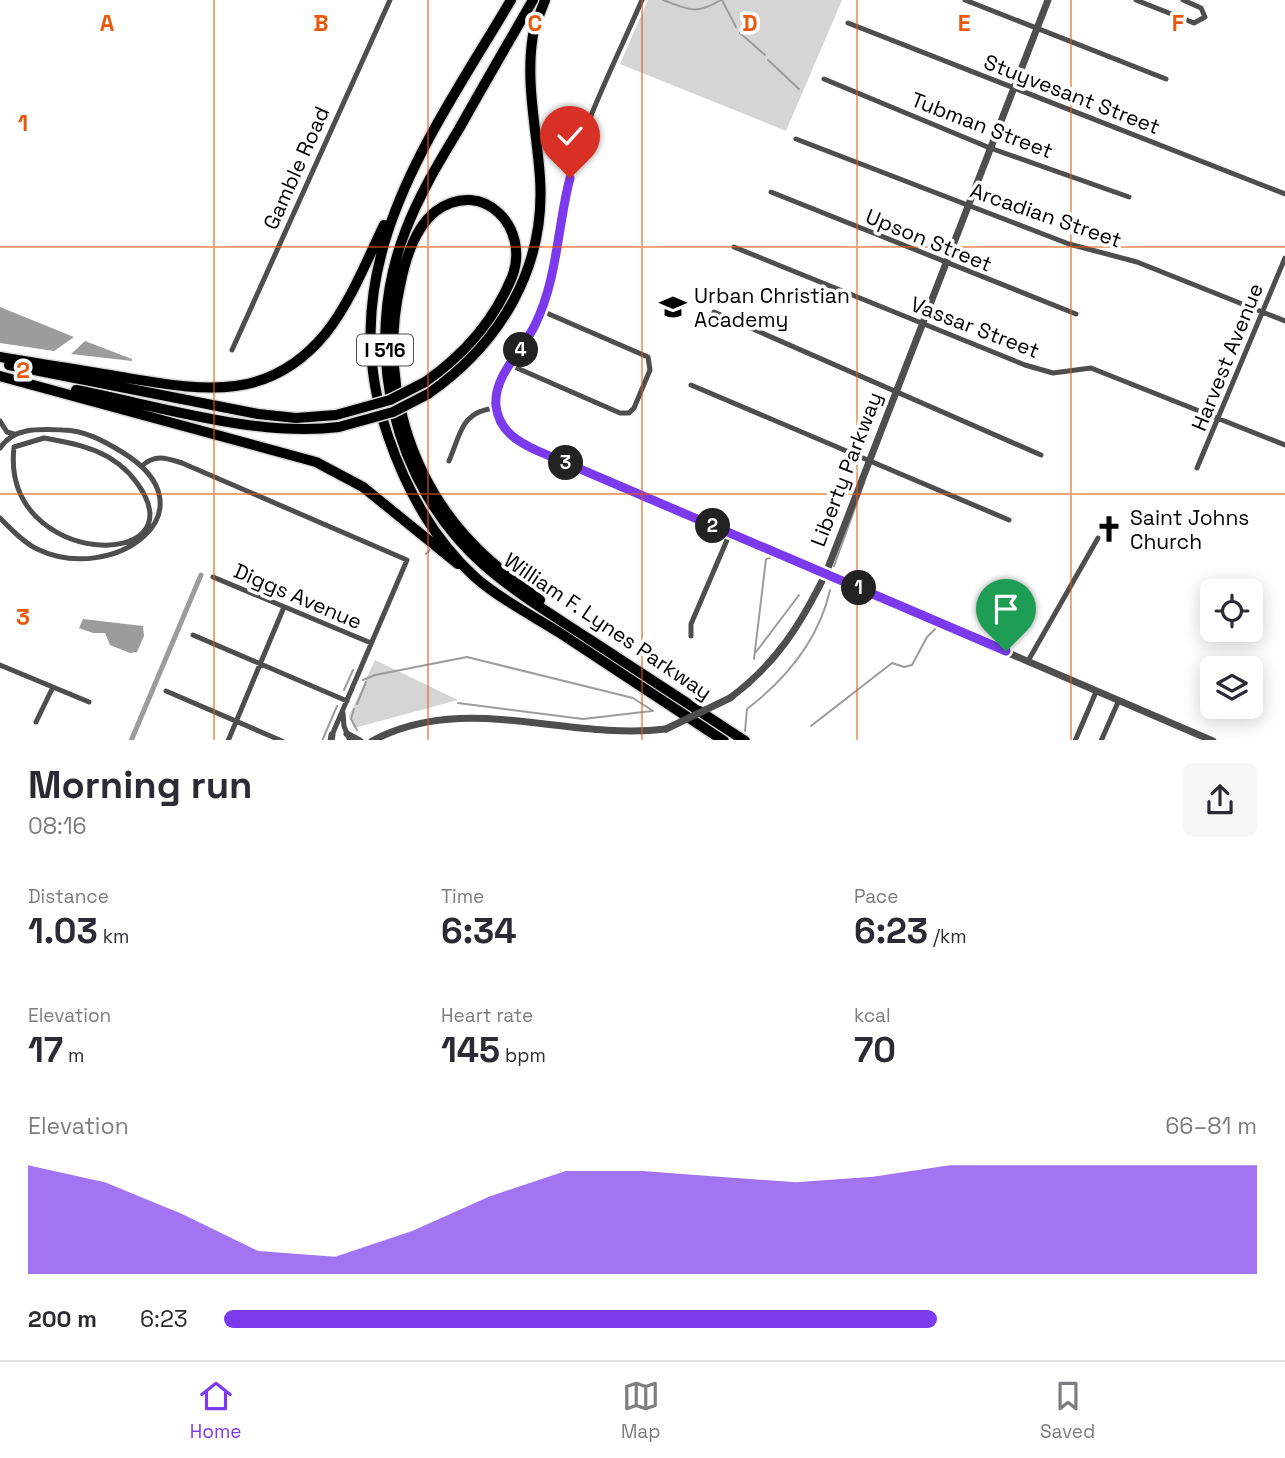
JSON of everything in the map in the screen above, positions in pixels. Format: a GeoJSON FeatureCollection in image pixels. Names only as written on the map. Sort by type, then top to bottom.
{"type":"FeatureCollection","features":[{"type":"Feature","properties":{"kind":"highway","name":"William F. Lynes Parkway"},"geometry":{"type":"LineString","coordinates":[[511,0],[401,190],[376,265],[370,324],[373,389],[394,458],[407,486],[441,538],[477,578],[724,740]]}},
{"type":"Feature","properties":{"kind":"highway","name":"William F. Lynes Parkway"},"geometry":{"type":"LineString","coordinates":[[533,0],[428,183],[404,234],[394,267],[386,314],[387,380],[398,428],[411,464],[431,501],[457,537],[484,565],[515,590],[745,740]]}},
{"type":"Feature","properties":{"kind":"highway"},"geometry":{"type":"LineString","coordinates":[[0,376],[258,426],[297,430],[339,427],[374,419],[428,394],[473,357],[498,329],[517,295],[531,257],[541,188],[530,100],[533,35],[545,0]]}},
{"type":"Feature","properties":{"kind":"highway"},"geometry":{"type":"LineString","coordinates":[[0,357],[208,390],[254,384],[292,364],[325,334],[344,307],[401,190]]}},
{"type":"Feature","properties":{"kind":"highway"},"geometry":{"type":"LineString","coordinates":[[0,363],[277,417],[336,415],[372,407],[425,382],[458,356],[488,322],[507,289],[516,264],[518,247],[509,223],[496,211],[480,203],[453,203],[436,212],[418,234],[405,263],[395,309],[392,345],[403,421],[424,473],[465,535],[504,572],[601,647]]}},
{"type":"Feature","properties":{"kind":"highway"},"geometry":{"type":"LineString","coordinates":[[0,376],[316,462],[363,487],[477,578]]}},
{"type":"Feature","properties":{"kind":"street","name":"Gamble Road"},"geometry":{"type":"LineString","coordinates":[[232,350],[390,0]]}},
{"type":"Feature","properties":{"kind":"street"},"geometry":{"type":"LineString","coordinates":[[642,0],[573,168],[555,270],[542,311],[498,386],[496,408],[505,429],[520,443],[1213,740]]}},
{"type":"Feature","properties":{"kind":"street"},"geometry":{"type":"LineString","coordinates":[[965,0],[1166,79]]}},
{"type":"Feature","properties":{"kind":"street","name":"Liberty Parkway"},"geometry":{"type":"LineString","coordinates":[[590,738],[625,738],[666,729],[730,698],[780,653],[803,619],[826,573],[966,205],[1048,0]]}},
{"type":"Feature","properties":{"kind":"street"},"geometry":{"type":"LineString","coordinates":[[1136,0],[1194,23],[1205,17],[1201,8],[1183,0]]}},
{"type":"Feature","properties":{"kind":"street","name":"Stuyvesant Street"},"geometry":{"type":"LineString","coordinates":[[848,23],[1285,194]]}},
{"type":"Feature","properties":{"kind":"street","name":"Tubman Street"},"geometry":{"type":"LineString","coordinates":[[824,79],[990,148],[1129,197]]}},
{"type":"Feature","properties":{"kind":"street","name":"Arcadian Street"},"geometry":{"type":"LineString","coordinates":[[796,139],[1069,244],[1137,262],[1285,321]]}},
{"type":"Feature","properties":{"kind":"street","name":"Upson Street"},"geometry":{"type":"LineString","coordinates":[[771,192],[945,264],[1076,314]]}},
{"type":"Feature","properties":{"kind":"street","name":"Vassar Street"},"geometry":{"type":"LineString","coordinates":[[734,247],[1053,373],[1091,368],[1285,444]]}},
{"type":"Feature","properties":{"kind":"street","name":"Harvest Avenue"},"geometry":{"type":"LineString","coordinates":[[1197,468],[1220,419],[1285,258]]}},
{"type":"Feature","properties":{"kind":"street"},"geometry":{"type":"LineString","coordinates":[[510,365],[620,413],[629,413],[634,408],[650,370],[648,358],[542,311]]}},
{"type":"Feature","properties":{"kind":"street"},"geometry":{"type":"LineString","coordinates":[[714,312],[1041,455]]}},
{"type":"Feature","properties":{"kind":"street"},"geometry":{"type":"LineString","coordinates":[[691,385],[1009,520]]}},
{"type":"Feature","properties":{"kind":"street"},"geometry":{"type":"LineString","coordinates":[[449,461],[471,414],[496,408]]}},
{"type":"Feature","properties":{"kind":"street"},"geometry":{"type":"LineString","coordinates":[[0,421],[7,432],[14,434]]}},
{"type":"Feature","properties":{"kind":"street"},"geometry":{"type":"LineString","coordinates":[[0,518],[36,548],[57,556],[99,558],[138,543],[149,533],[160,505],[156,490],[142,466],[87,434],[39,429],[3,437]]}},
{"type":"Feature","properties":{"kind":"street"},"geometry":{"type":"LineString","coordinates":[[84,446],[87,434]]}},
{"type":"Feature","properties":{"kind":"street"},"geometry":{"type":"LineString","coordinates":[[3,437],[14,447]]}},
{"type":"Feature","properties":{"kind":"street"},"geometry":{"type":"LineString","coordinates":[[0,448],[3,437]]}},
{"type":"Feature","properties":{"kind":"street"},"geometry":{"type":"LineString","coordinates":[[8,457],[14,447],[44,438],[84,446],[123,467],[144,493],[145,516],[133,534],[101,546],[69,546]]}},
{"type":"Feature","properties":{"kind":"street"},"geometry":{"type":"LineString","coordinates":[[142,466],[150,459],[163,457],[182,463],[407,560],[331,739]]}},
{"type":"Feature","properties":{"kind":"street"},"geometry":{"type":"LineString","coordinates":[[144,493],[156,490]]}},
{"type":"Feature","properties":{"kind":"street"},"geometry":{"type":"LineString","coordinates":[[691,636],[691,624],[730,533]]}},
{"type":"Feature","properties":{"kind":"street"},"geometry":{"type":"LineString","coordinates":[[1028,661],[1098,538]]}},
{"type":"Feature","properties":{"kind":"street","name":"Diggs Avenue"},"geometry":{"type":"LineString","coordinates":[[213,577],[371,643]]}},
{"type":"Feature","properties":{"kind":"street"},"geometry":{"type":"LineString","coordinates":[[228,740],[284,607]]}},
{"type":"Feature","properties":{"kind":"street"},"geometry":{"type":"LineString","coordinates":[[193,635],[347,701]]}},
{"type":"Feature","properties":{"kind":"street"},"geometry":{"type":"LineString","coordinates":[[0,665],[89,702]]}},
{"type":"Feature","properties":{"kind":"street"},"geometry":{"type":"LineString","coordinates":[[36,722],[53,687]]}},
{"type":"Feature","properties":{"kind":"street"},"geometry":{"type":"LineString","coordinates":[[166,691],[282,740]]}},
{"type":"Feature","properties":{"kind":"street"},"geometry":{"type":"LineString","coordinates":[[1075,740],[1096,692]]}},
{"type":"Feature","properties":{"kind":"street"},"geometry":{"type":"LineString","coordinates":[[1101,740],[1119,700]]}},
{"type":"Feature","properties":{"kind":"street"},"geometry":{"type":"LineString","coordinates":[[343,710],[349,737],[361,740],[374,740],[400,729],[448,721],[476,722],[558,736]]}},
{"type":"Feature","properties":{"kind":"shaded area"},"geometry":{"type":"Polygon","coordinates":[[[648,0],[842,0],[786,131],[620,64],[648,0]]]}},
{"type":"Feature","properties":{"kind":"shaded area"},"geometry":{"type":"Polygon","coordinates":[[[0,307],[74,337],[54,351],[0,343],[0,307]]]}},
{"type":"Feature","properties":{"kind":"shaded area"},"geometry":{"type":"Polygon","coordinates":[[[85,341],[132,359],[132,361],[71,354],[85,341]]]}},
{"type":"Feature","properties":{"kind":"shaded area"},"geometry":{"type":"Polygon","coordinates":[[[83,619],[143,626],[144,636],[137,652],[130,653],[110,645],[105,633],[93,633],[79,628],[83,619]]]}},
{"type":"Feature","properties":{"kind":"shaded area"},"geometry":{"type":"Polygon","coordinates":[[[375,660],[458,700],[354,728],[349,716],[375,660]]]}},
{"type":"Feature","properties":{"kind":"waterway"},"geometry":{"type":"LineString","coordinates":[[663,0],[693,9],[705,8],[721,0]]}},
{"type":"Feature","properties":{"kind":"waterway"},"geometry":{"type":"LineString","coordinates":[[722,0],[736,27]]}},
{"type":"Feature","properties":{"kind":"waterway"},"geometry":{"type":"LineString","coordinates":[[740,33],[765,55]]}},
{"type":"Feature","properties":{"kind":"waterway"},"geometry":{"type":"LineString","coordinates":[[768,60],[799,89]]}},
{"type":"Feature","properties":{"kind":"waterway"},"geometry":{"type":"LineString","coordinates":[[834,566],[864,483]]}},
{"type":"Feature","properties":{"kind":"waterway"},"geometry":{"type":"LineString","coordinates":[[426,554],[431,549]]}},
{"type":"Feature","properties":{"kind":"waterway"},"geometry":{"type":"LineString","coordinates":[[754,659],[766,559],[770,558]]}},
{"type":"Feature","properties":{"kind":"waterway"},"geometry":{"type":"LineString","coordinates":[[131,740],[201,575]]}},
{"type":"Feature","properties":{"kind":"waterway"},"geometry":{"type":"LineString","coordinates":[[745,731],[747,709],[775,685],[799,657],[818,625],[830,590]]}},
{"type":"Feature","properties":{"kind":"waterway"},"geometry":{"type":"LineString","coordinates":[[756,652],[799,595]]}},
{"type":"Feature","properties":{"kind":"waterway"},"geometry":{"type":"LineString","coordinates":[[811,726],[892,663],[904,667],[912,665],[927,637],[935,629]]}},
{"type":"Feature","properties":{"kind":"waterway"},"geometry":{"type":"LineString","coordinates":[[363,680],[375,675],[467,657],[633,698],[653,711]]}},
{"type":"Feature","properties":{"kind":"waterway"},"geometry":{"type":"LineString","coordinates":[[344,690],[353,670]]}},
{"type":"Feature","properties":{"kind":"waterway"},"geometry":{"type":"LineString","coordinates":[[357,704],[366,682]]}},
{"type":"Feature","properties":{"kind":"waterway"},"geometry":{"type":"LineString","coordinates":[[458,703],[583,719],[652,711]]}},
{"type":"Feature","properties":{"kind":"waterway"},"geometry":{"type":"LineString","coordinates":[[322,740],[337,706]]}},
{"type":"Feature","properties":{"kind":"waterway"},"geometry":{"type":"LineString","coordinates":[[354,709],[351,719],[357,730]]}},
{"type":"Feature","properties":{"kind":"place","name":"Urban Christian Academy"},"geometry":{"type":"Point","coordinates":[673,307]}},
{"type":"Feature","properties":{"kind":"place","name":"Saint Johns Church"},"geometry":{"type":"Point","coordinates":[1109,529]}},
{"type":"Feature","properties":{"kind":"route"},"geometry":{"type":"LineString","coordinates":[[570,178],[551,286],[535,326],[500,380],[497,391],[496,408],[502,424],[511,436],[538,451],[1006,651]]}}]}
